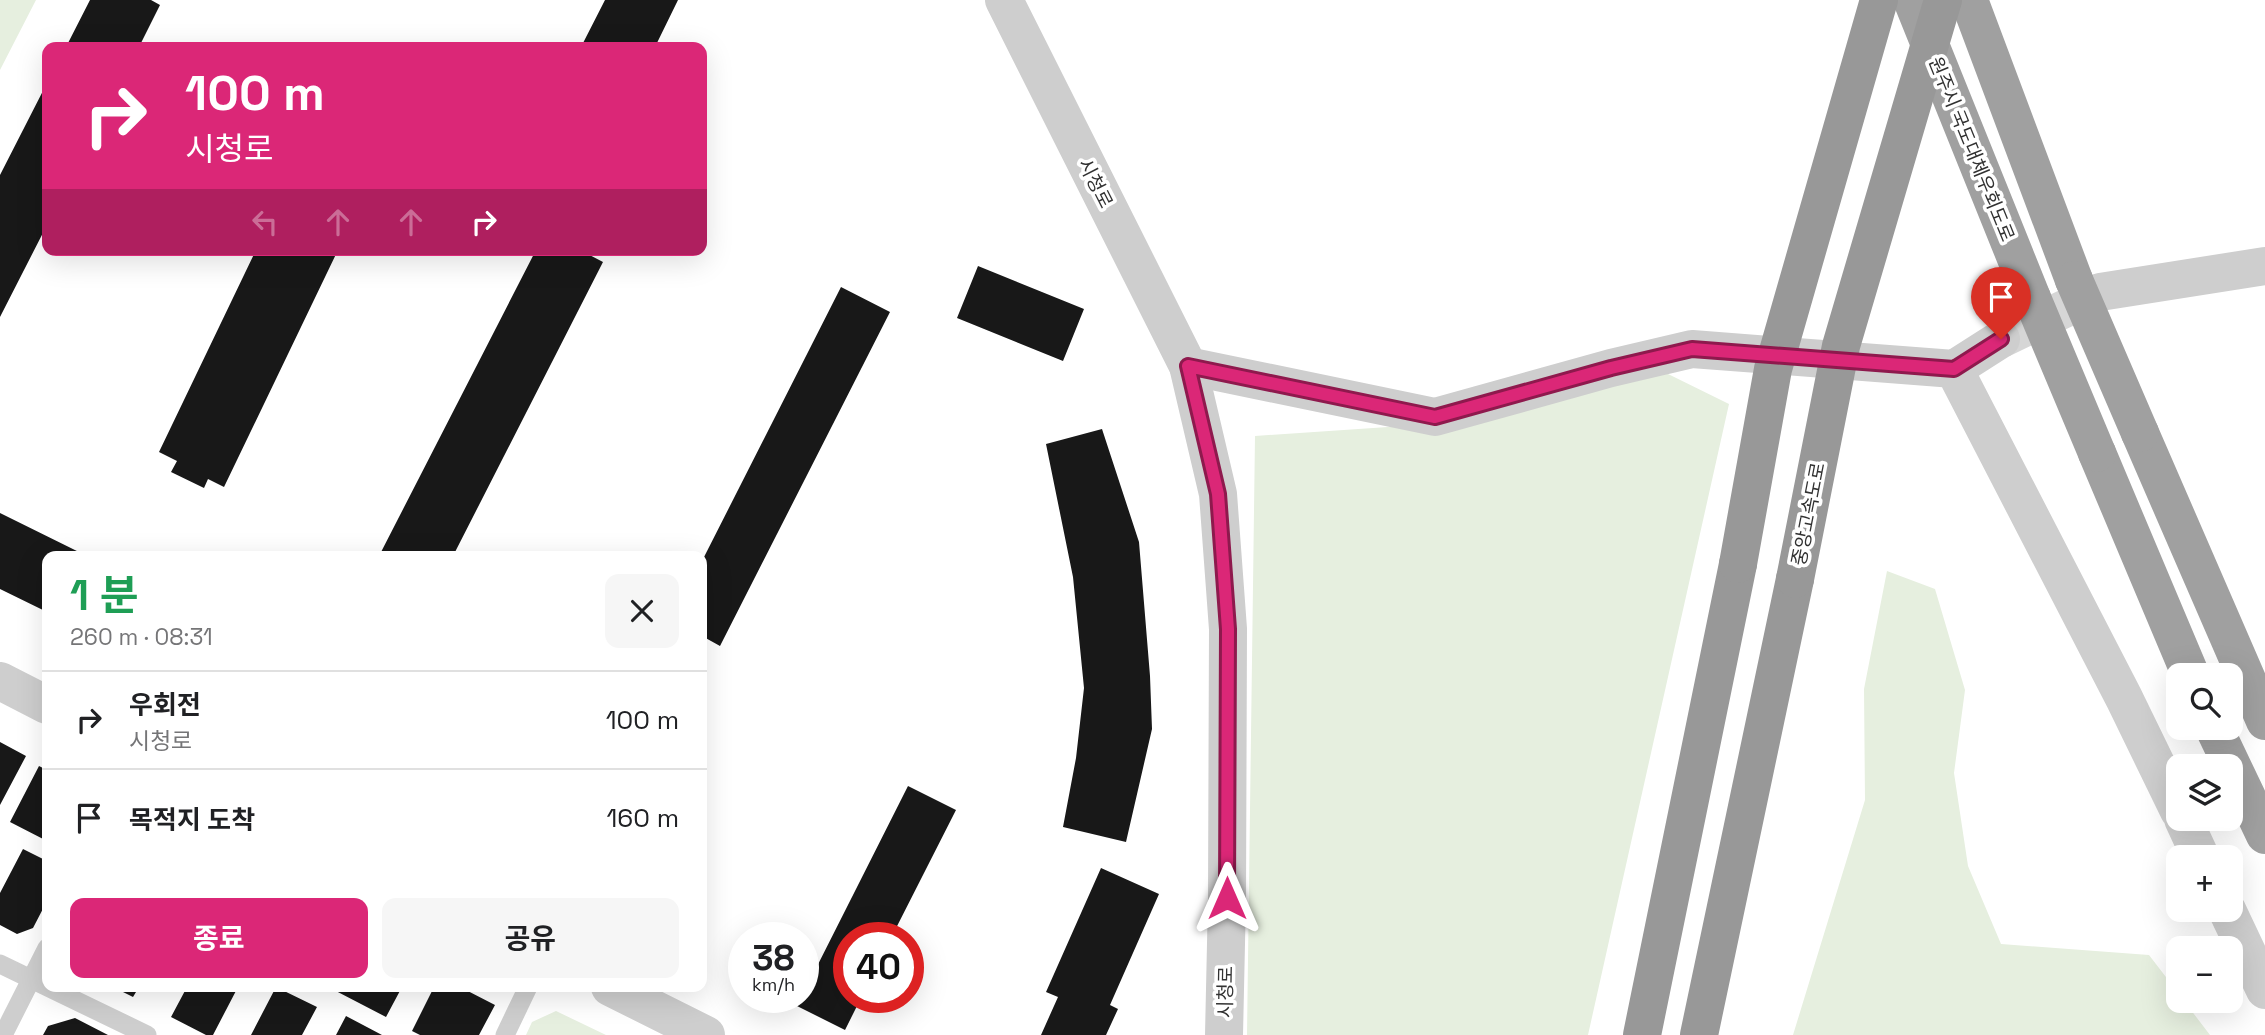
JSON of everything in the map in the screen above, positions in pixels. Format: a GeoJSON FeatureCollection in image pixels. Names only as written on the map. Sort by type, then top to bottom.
{"type":"FeatureCollection","features":[{"type":"Feature","properties":{"kind":"highway"},"geometry":{"type":"LineString","coordinates":[[1642,1035],[1738,564],[1773,369],[1879,0]]}},
{"type":"Feature","properties":{"kind":"highway","name":"원주시 국도대체우회도로"},"geometry":{"type":"LineString","coordinates":[[1912,0],[2032,298],[2186,663]]}},
{"type":"Feature","properties":{"kind":"highway","name":"중앙고속도로"},"geometry":{"type":"LineString","coordinates":[[1699,1035],[1841,346],[1943,0]]}},
{"type":"Feature","properties":{"kind":"highway"},"geometry":{"type":"LineString","coordinates":[[1969,0],[2087,286],[2140,433],[2265,721]]}},
{"type":"Feature","properties":{"kind":"highway"},"geometry":{"type":"LineString","coordinates":[[2220,740],[2265,835]]}},
{"type":"Feature","properties":{"kind":"street","name":"시청로"},"geometry":{"type":"LineString","coordinates":[[1004,0],[1188,366],[1218,494],[1228,629],[1224,1035]]}},
{"type":"Feature","properties":{"kind":"street"},"geometry":{"type":"LineString","coordinates":[[2087,286],[2265,266]]}},
{"type":"Feature","properties":{"kind":"street"},"geometry":{"type":"LineString","coordinates":[[1188,366],[1435,417],[1611,368],[1692,349],[1954,369],[2001,339]]}},
{"type":"Feature","properties":{"kind":"street"},"geometry":{"type":"LineString","coordinates":[[1954,369],[2166,784]]}},
{"type":"Feature","properties":{"kind":"street"},"geometry":{"type":"LineString","coordinates":[[0,681],[42,702]]}},
{"type":"Feature","properties":{"kind":"street"},"geometry":{"type":"LineString","coordinates":[[2233,922],[2265,990]]}},
{"type":"Feature","properties":{"kind":"street"},"geometry":{"type":"LineString","coordinates":[[620,992],[706,1035]]}},
{"type":"Feature","properties":{"kind":"lane"},"geometry":{"type":"LineString","coordinates":[[3,1035],[42,958]]}},
{"type":"Feature","properties":{"kind":"lane"},"geometry":{"type":"LineString","coordinates":[[0,964],[42,985]]}},
{"type":"Feature","properties":{"kind":"lane"},"geometry":{"type":"LineString","coordinates":[[56,992],[147,1035]]}},
{"type":"Feature","properties":{"kind":"lane"},"geometry":{"type":"LineString","coordinates":[[505,1035],[526,992]]}},
{"type":"Feature","properties":{"kind":"green space"},"geometry":{"type":"Polygon","coordinates":[[[0,0],[36,0],[0,70],[0,0]]]}},
{"type":"Feature","properties":{"kind":"green space"},"geometry":{"type":"Polygon","coordinates":[[[1664,372],[1729,404],[1588,1035],[1247,1035],[1255,436],[1491,420],[1664,372]]]}},
{"type":"Feature","properties":{"kind":"green space"},"geometry":{"type":"Polygon","coordinates":[[[1887,571],[1935,589],[1965,690],[1954,773],[1968,866],[2001,944],[2149,955],[2166,977],[2166,1013],[2193,1013],[2210,1035],[1793,1035],[1865,800],[1864,689],[1887,571]]]}},
{"type":"Feature","properties":{"kind":"green space"},"geometry":{"type":"Polygon","coordinates":[[[556,1011],[606,1035],[526,1035],[532,1022],[556,1011]]]}},
{"type":"Feature","properties":{"kind":"building"},"geometry":{"type":"Polygon","coordinates":[[[90,0],[151,0],[160,5],[142,42],[69,42],[90,0]]]}},
{"type":"Feature","properties":{"kind":"building"},"geometry":{"type":"Polygon","coordinates":[[[605,0],[678,0],[657,42],[584,42],[605,0]]]}},
{"type":"Feature","properties":{"kind":"building"},"geometry":{"type":"Polygon","coordinates":[[[42,93],[42,235],[0,317],[0,175],[42,93]]]}},
{"type":"Feature","properties":{"kind":"building"},"geometry":{"type":"Polygon","coordinates":[[[253,256],[335,256],[224,487],[208,479],[204,488],[171,472],[177,461],[159,452],[253,256]]]}},
{"type":"Feature","properties":{"kind":"building"},"geometry":{"type":"Polygon","coordinates":[[[533,256],[592,256],[603,262],[456,551],[382,551],[533,256]]]}},
{"type":"Feature","properties":{"kind":"building"},"geometry":{"type":"Polygon","coordinates":[[[978,266],[1084,309],[1063,361],[957,318],[978,266]]]}},
{"type":"Feature","properties":{"kind":"building"},"geometry":{"type":"Polygon","coordinates":[[[841,287],[890,312],[720,646],[707,639],[707,551],[841,287]]]}},
{"type":"Feature","properties":{"kind":"building"},"geometry":{"type":"Polygon","coordinates":[[[1102,429],[1139,542],[1150,676],[1152,729],[1126,842],[1063,827],[1076,758],[1084,688],[1073,577],[1046,444],[1102,429]]]}},
{"type":"Feature","properties":{"kind":"building"},"geometry":{"type":"Polygon","coordinates":[[[0,513],[77,551],[42,551],[42,610],[0,589],[0,513]]]}},
{"type":"Feature","properties":{"kind":"building"},"geometry":{"type":"Polygon","coordinates":[[[0,742],[26,756],[0,805],[0,742]]]}},
{"type":"Feature","properties":{"kind":"building"},"geometry":{"type":"Polygon","coordinates":[[[39,766],[42,768],[42,838],[10,822],[39,766]]]}},
{"type":"Feature","properties":{"kind":"building"},"geometry":{"type":"Polygon","coordinates":[[[908,786],[956,810],[899,922],[839,922],[908,786]]]}},
{"type":"Feature","properties":{"kind":"building"},"geometry":{"type":"Polygon","coordinates":[[[23,849],[42,858],[42,911],[33,928],[17,934],[0,925],[0,893],[23,849]]]}},
{"type":"Feature","properties":{"kind":"building"},"geometry":{"type":"Polygon","coordinates":[[[1101,868],[1159,894],[1110,1005],[1118,1009],[1106,1035],[1041,1035],[1058,997],[1046,992],[1101,868]]]}},
{"type":"Feature","properties":{"kind":"building"},"geometry":{"type":"Polygon","coordinates":[[[833,935],[833,1013],[854,1013],[845,1030],[811,1013],[819,1013],[819,962],[833,935]]]}},
{"type":"Feature","properties":{"kind":"building"},"geometry":{"type":"Polygon","coordinates":[[[123,992],[136,992],[133,997],[123,992]]]}},
{"type":"Feature","properties":{"kind":"building"},"geometry":{"type":"Polygon","coordinates":[[[184,992],[235,992],[213,1035],[206,1035],[171,1017],[184,992]]]}},
{"type":"Feature","properties":{"kind":"building"},"geometry":{"type":"Polygon","coordinates":[[[273,992],[286,992],[317,1007],[302,1035],[251,1035],[273,992]]]}},
{"type":"Feature","properties":{"kind":"building"},"geometry":{"type":"Polygon","coordinates":[[[338,992],[399,992],[386,1017],[338,992]]]}},
{"type":"Feature","properties":{"kind":"building"},"geometry":{"type":"Polygon","coordinates":[[[432,992],[470,992],[495,1005],[479,1035],[420,1035],[412,1031],[432,992]]]}},
{"type":"Feature","properties":{"kind":"building"},"geometry":{"type":"Polygon","coordinates":[[[346,1016],[382,1035],[336,1035],[346,1016]]]}},
{"type":"Feature","properties":{"kind":"building"},"geometry":{"type":"Polygon","coordinates":[[[75,1018],[108,1035],[43,1035],[48,1026],[75,1018]]]}},
{"type":"Feature","properties":{"kind":"tunnel"},"geometry":{"type":"LineString","coordinates":[[2001,339],[2100,292]]}},
{"type":"Feature","properties":{"kind":"route"},"geometry":{"type":"LineString","coordinates":[[1227,898],[1228,629],[1218,494],[1188,366],[1435,417],[1611,368],[1692,349],[1954,369],[2001,339]]}}]}
